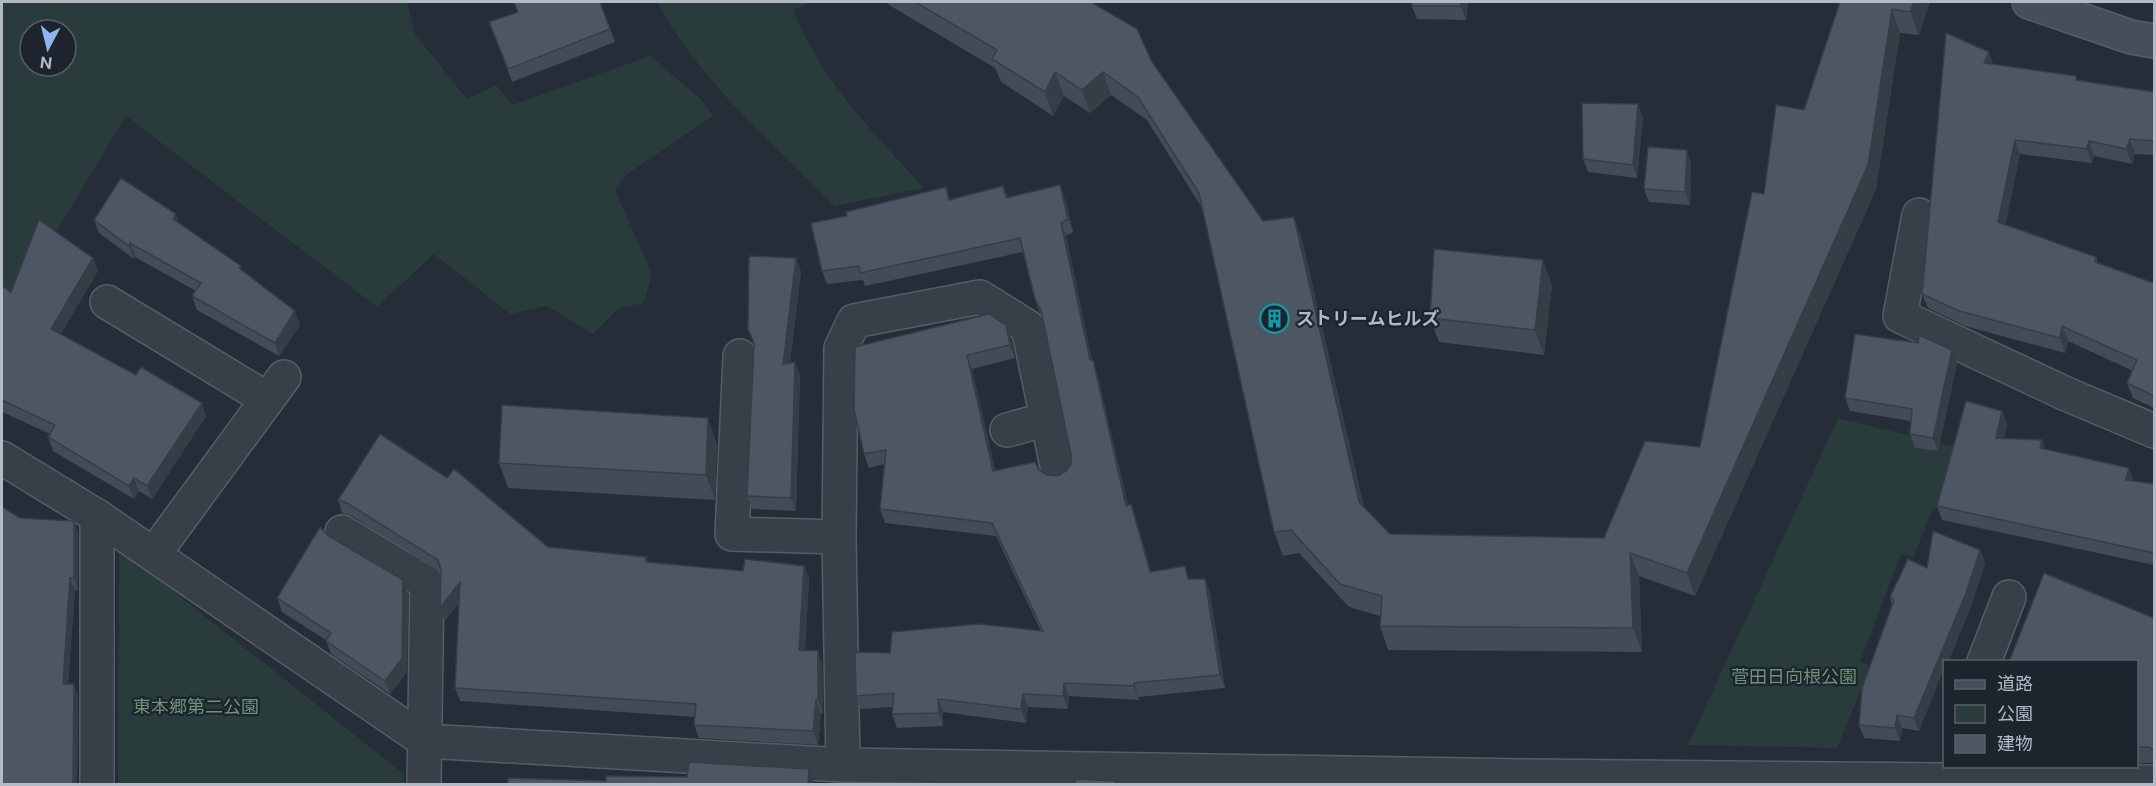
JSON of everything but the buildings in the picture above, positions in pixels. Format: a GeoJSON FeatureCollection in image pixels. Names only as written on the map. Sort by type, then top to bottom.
{"type":"FeatureCollection","features":[{"type":"Feature","properties":{"kind":"street"},"geometry":{"type":"LineString","coordinates":[[2029,2],[2131,37],[2154,41]]}},
{"type":"Feature","properties":{"kind":"street"},"geometry":{"type":"LineString","coordinates":[[1919,215],[1900,316],[2064,393],[2154,431]]}},
{"type":"Feature","properties":{"kind":"street"},"geometry":{"type":"LineString","coordinates":[[843,765],[839,537],[841,348],[854,321],[980,297],[1028,327],[1058,471]]}},
{"type":"Feature","properties":{"kind":"street"},"geometry":{"type":"LineString","coordinates":[[107,302],[275,388],[154,554]]}},
{"type":"Feature","properties":{"kind":"street"},"geometry":{"type":"LineString","coordinates":[[740,356],[732,534],[839,537]]}},
{"type":"Feature","properties":{"kind":"street"},"geometry":{"type":"LineString","coordinates":[[1007,430],[1047,419]]}},
{"type":"Feature","properties":{"kind":"street"},"geometry":{"type":"LineString","coordinates":[[2,458],[154,554],[425,741],[1004,776],[1527,780],[1941,771],[2154,782]]}},
{"type":"Feature","properties":{"kind":"street"},"geometry":{"type":"LineString","coordinates":[[97,516],[98,784]]}},
{"type":"Feature","properties":{"kind":"street"},"geometry":{"type":"LineString","coordinates":[[342,532],[427,582],[424,784]]}},
{"type":"Feature","properties":{"kind":"street"},"geometry":{"type":"LineString","coordinates":[[1985,660],[2009,597]]}},
{"type":"Feature","properties":{"kind":"green space"},"geometry":{"type":"Polygon","coordinates":[[[2,2],[407,2],[415,34],[467,99],[496,85],[512,105],[650,56],[700,98],[713,116],[627,174],[615,190],[652,274],[644,303],[619,308],[593,334],[547,306],[510,314],[434,254],[377,307],[126,116],[2,322],[2,2]]]}},
{"type":"Feature","properties":{"kind":"green space"},"geometry":{"type":"Polygon","coordinates":[[[657,2],[812,2],[793,10],[819,60],[850,105],[924,188],[835,206],[738,110],[716,85],[674,31],[657,2]]]}},
{"type":"Feature","properties":{"kind":"green space","name":"菅田日向根公園"},"geometry":{"type":"Polygon","coordinates":[[[1838,418],[1973,451],[1958,510],[1933,508],[1913,558],[1901,554],[1860,662],[1871,666],[1837,748],[1688,745],[1838,418]]]}},
{"type":"Feature","properties":{"kind":"green space","name":"東本郷第二公園"},"geometry":{"type":"Polygon","coordinates":[[[119,548],[404,774],[404,784],[118,784],[119,548]]]}},
{"type":"Feature","properties":{"kind":"place","name":"ストリームヒルズ"},"geometry":{"type":"Point","coordinates":[1275,319]}}]}
